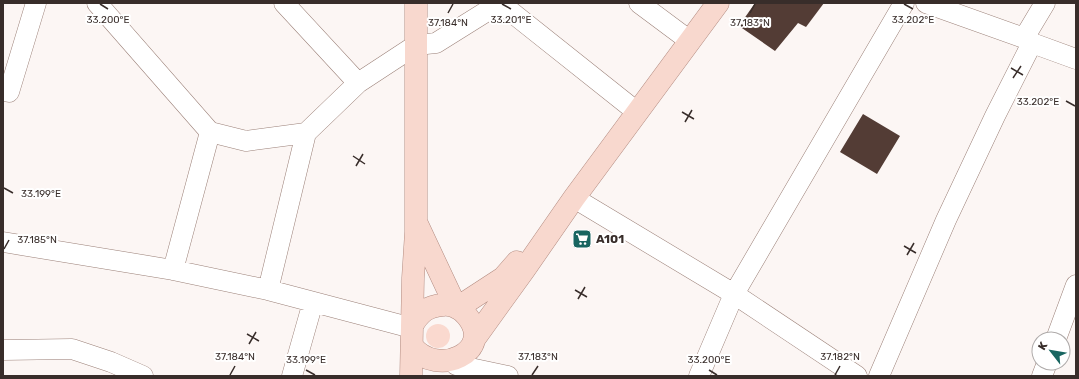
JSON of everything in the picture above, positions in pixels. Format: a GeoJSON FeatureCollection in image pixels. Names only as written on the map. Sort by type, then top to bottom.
{"type":"FeatureCollection","features":[{"type":"Feature","properties":{"kind":"main road"},"geometry":{"type":"LineString","coordinates":[[411,376],[416,221],[416,3]]}},
{"type":"Feature","properties":{"kind":"main road"},"geometry":{"type":"LineString","coordinates":[[474,338],[574,198],[718,3]]}},
{"type":"Feature","properties":{"kind":"main road"},"geometry":{"type":"LineString","coordinates":[[456,308],[503,278],[574,198]]}},
{"type":"Feature","properties":{"kind":"main road"},"geometry":{"type":"LineString","coordinates":[[416,221],[456,308]]}},
{"type":"Feature","properties":{"kind":"main road"},"geometry":{"type":"LineString","coordinates":[[446,304],[456,308],[464,312],[470,319],[474,328],[473,347],[468,355],[453,369],[443,369],[424,363],[416,355],[412,333],[417,317],[425,309],[435,305],[446,304]]}},
{"type":"Feature","properties":{"kind":"street"},"geometry":{"type":"LineString","coordinates":[[3,91],[9,92],[36,3]]}},
{"type":"Feature","properties":{"kind":"street"},"geometry":{"type":"LineString","coordinates":[[97,3],[210,132],[246,141],[306,132]]}},
{"type":"Feature","properties":{"kind":"street"},"geometry":{"type":"LineString","coordinates":[[268,290],[306,132],[358,83],[416,44],[436,43],[500,3],[637,112]]}},
{"type":"Feature","properties":{"kind":"street"},"geometry":{"type":"LineString","coordinates":[[639,3],[690,41]]}},
{"type":"Feature","properties":{"kind":"street"},"geometry":{"type":"LineString","coordinates":[[699,376],[734,294],[904,3]]}},
{"type":"Feature","properties":{"kind":"street"},"geometry":{"type":"LineString","coordinates":[[926,3],[1076,59]]}},
{"type":"Feature","properties":{"kind":"street"},"geometry":{"type":"LineString","coordinates":[[879,376],[946,220],[995,116],[1045,3]]}},
{"type":"Feature","properties":{"kind":"street"},"geometry":{"type":"LineString","coordinates":[[288,4],[358,83]]}},
{"type":"Feature","properties":{"kind":"street"},"geometry":{"type":"LineString","coordinates":[[173,270],[210,132]]}},
{"type":"Feature","properties":{"kind":"street"},"geometry":{"type":"LineString","coordinates":[[574,198],[734,294],[857,376]]}},
{"type":"Feature","properties":{"kind":"street"},"geometry":{"type":"LineString","coordinates":[[3,242],[173,270],[268,290],[313,302],[412,333]]}},
{"type":"Feature","properties":{"kind":"street"},"geometry":{"type":"LineString","coordinates":[[1059,331],[1076,285]]}},
{"type":"Feature","properties":{"kind":"street"},"geometry":{"type":"LineString","coordinates":[[292,376],[313,302]]}},
{"type":"Feature","properties":{"kind":"street"},"geometry":{"type":"LineString","coordinates":[[3,350],[72,349],[107,369],[143,376]]}},
{"type":"Feature","properties":{"kind":"street"},"geometry":{"type":"LineString","coordinates":[[453,369],[508,376]]}},
{"type":"Feature","properties":{"kind":"shaded area"},"geometry":{"type":"Polygon","coordinates":[[[438,324],[443,325],[449,331],[449,341],[443,347],[438,348],[433,347],[427,341],[426,336],[427,331],[433,325],[438,324]]]}},
{"type":"Feature","properties":{"kind":"building"},"geometry":{"type":"Polygon","coordinates":[[[755,3],[824,3],[806,27],[798,23],[775,51],[739,26],[755,3]]]}},
{"type":"Feature","properties":{"kind":"building"},"geometry":{"type":"Polygon","coordinates":[[[863,114],[900,136],[877,174],[840,152],[863,114]]]}},
{"type":"Feature","properties":{"kind":"place","name":"A101"},"geometry":{"type":"Point","coordinates":[582,239]}}]}
